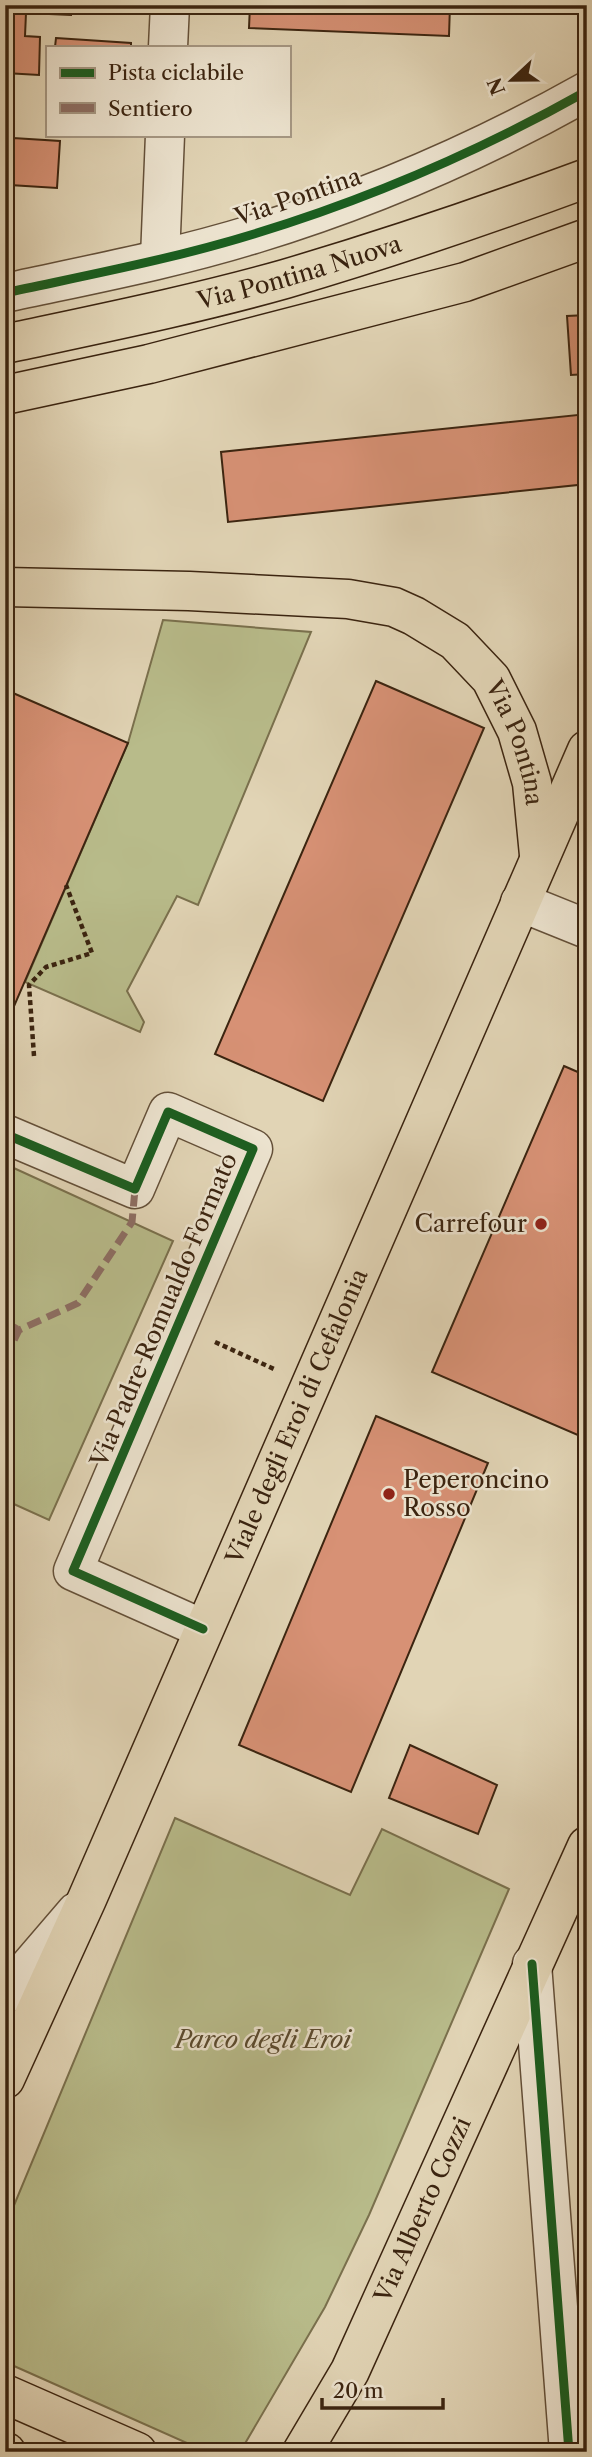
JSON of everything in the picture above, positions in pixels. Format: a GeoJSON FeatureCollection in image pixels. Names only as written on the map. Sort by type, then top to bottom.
{"type":"FeatureCollection","features":[{"type":"Feature","properties":{"kind":"main road","name":"Via Pontina Nuova"},"geometry":{"type":"LineString","coordinates":[[5,344],[118,320],[284,279],[484,216],[587,178]]}},
{"type":"Feature","properties":{"kind":"main road","name":"Via Pontina Nuova"},"geometry":{"type":"LineString","coordinates":[[5,395],[149,364],[452,286],[587,237]]}},
{"type":"Feature","properties":{"kind":"main road","name":"Via Pontina"},"geometry":{"type":"LineString","coordinates":[[5,587],[189,591],[348,599],[394,607],[414,617],[455,641],[491,679],[517,731],[532,783],[540,857]]}},
{"type":"Feature","properties":{"kind":"main road","name":"Viale degli Eroi di Cefalonia"},"geometry":{"type":"LineString","coordinates":[[5,2079],[87,1899],[587,750]]}},
{"type":"Feature","properties":{"kind":"main road","name":"Via Alberto Cozzi"},"geometry":{"type":"LineString","coordinates":[[302,2452],[350,2371],[587,1846]]}},
{"type":"Feature","properties":{"kind":"main road"},"geometry":{"type":"LineString","coordinates":[[5,2394],[137,2452]]}},
{"type":"Feature","properties":{"kind":"street"},"geometry":{"type":"LineString","coordinates":[[168,46],[170,5]]}},
{"type":"Feature","properties":{"kind":"street","name":"Via Pontina"},"geometry":{"type":"LineString","coordinates":[[5,293],[252,235],[369,194],[482,145],[587,91]]}},
{"type":"Feature","properties":{"kind":"street"},"geometry":{"type":"LineString","coordinates":[[160,258],[164,136]]}},
{"type":"Feature","properties":{"kind":"street"},"geometry":{"type":"LineString","coordinates":[[520,902],[587,929]]}},
{"type":"Feature","properties":{"kind":"street","name":"Via Padre Romualdo Formato"},"geometry":{"type":"LineString","coordinates":[[5,1134],[135,1189],[168,1112],[253,1149],[73,1571],[203,1629]]}},
{"type":"Feature","properties":{"kind":"street"},"geometry":{"type":"LineString","coordinates":[[5,1994],[87,1899]]}},
{"type":"Feature","properties":{"kind":"street"},"geometry":{"type":"LineString","coordinates":[[532,1964],[569,2452]]}},
{"type":"Feature","properties":{"kind":"path"},"geometry":{"type":"LineString","coordinates":[[34,1056],[29,985],[46,967],[92,953],[66,885]]}},
{"type":"Feature","properties":{"kind":"path"},"geometry":{"type":"LineString","coordinates":[[178,1325],[309,1385]]}},
{"type":"Feature","properties":{"kind":"green space"},"geometry":{"type":"Polygon","coordinates":[[[163,620],[311,632],[198,905],[177,896],[127,991],[144,1022],[140,1032],[25,982],[128,743],[163,620]]]}},
{"type":"Feature","properties":{"kind":"green space"},"geometry":{"type":"Polygon","coordinates":[[[5,1164],[173,1241],[49,1520],[5,1500],[5,1164]]]}},
{"type":"Feature","properties":{"kind":"green space","name":"Parco degli Eroi"},"geometry":{"type":"Polygon","coordinates":[[[175,1818],[350,1895],[382,1829],[509,1889],[369,2215],[325,2307],[240,2452],[207,2452],[5,2362],[5,2227],[175,1818]]]}},
{"type":"Feature","properties":{"kind":"building"},"geometry":{"type":"Polygon","coordinates":[[[5,5],[71,5],[71,15],[26,13],[25,36],[40,37],[39,75],[5,73],[5,5]]]}},
{"type":"Feature","properties":{"kind":"building"},"geometry":{"type":"Polygon","coordinates":[[[250,5],[450,5],[449,36],[249,28],[250,5]]]}},
{"type":"Feature","properties":{"kind":"building"},"geometry":{"type":"Polygon","coordinates":[[[56,38],[131,43],[131,46],[55,46],[56,38]]]}},
{"type":"Feature","properties":{"kind":"building"},"geometry":{"type":"Polygon","coordinates":[[[13,138],[60,141],[57,188],[10,185],[13,138]]]}},
{"type":"Feature","properties":{"kind":"building"},"geometry":{"type":"Polygon","coordinates":[[[587,315],[587,374],[571,375],[567,316],[587,315]]]}},
{"type":"Feature","properties":{"kind":"building"},"geometry":{"type":"Polygon","coordinates":[[[587,414],[587,484],[228,522],[221,452],[587,414]]]}},
{"type":"Feature","properties":{"kind":"building"},"geometry":{"type":"Polygon","coordinates":[[[376,681],[484,728],[323,1101],[215,1054],[376,681]]]}},
{"type":"Feature","properties":{"kind":"building"},"geometry":{"type":"Polygon","coordinates":[[[13,693],[128,743],[5,1027],[5,712],[13,693]]]}},
{"type":"Feature","properties":{"kind":"building","name":"Carrefour"},"geometry":{"type":"Polygon","coordinates":[[[564,1066],[587,1076],[587,1439],[432,1372],[564,1066]]]}},
{"type":"Feature","properties":{"kind":"building"},"geometry":{"type":"Polygon","coordinates":[[[376,1416],[488,1463],[351,1792],[239,1745],[376,1416]]]}},
{"type":"Feature","properties":{"kind":"building"},"geometry":{"type":"Polygon","coordinates":[[[410,1745],[497,1785],[478,1834],[389,1798],[410,1745]]]}},
{"type":"Feature","properties":{"kind":"marked path"},"geometry":{"type":"LineString","coordinates":[[5,1359],[19,1330],[78,1303],[132,1222],[135,1189]]}},
{"type":"Feature","properties":{"kind":"marked path"},"geometry":{"type":"LineString","coordinates":[[5,1322],[19,1330]]}},
{"type":"Feature","properties":{"kind":"cycle path"},"geometry":{"type":"LineString","coordinates":[[5,293],[193,251],[297,220],[424,172],[587,91]]}},
{"type":"Feature","properties":{"kind":"cycle path"},"geometry":{"type":"LineString","coordinates":[[5,1134],[135,1189],[168,1112],[253,1149],[73,1571],[203,1629]]}},
{"type":"Feature","properties":{"kind":"cycle path"},"geometry":{"type":"LineString","coordinates":[[532,1964],[569,2452]]}},
{"type":"Feature","properties":{"kind":"place","name":"Carrefour"},"geometry":{"type":"Point","coordinates":[541,1224]}},
{"type":"Feature","properties":{"kind":"place","name":"Peperoncino Rosso"},"geometry":{"type":"Point","coordinates":[389,1494]}}]}
